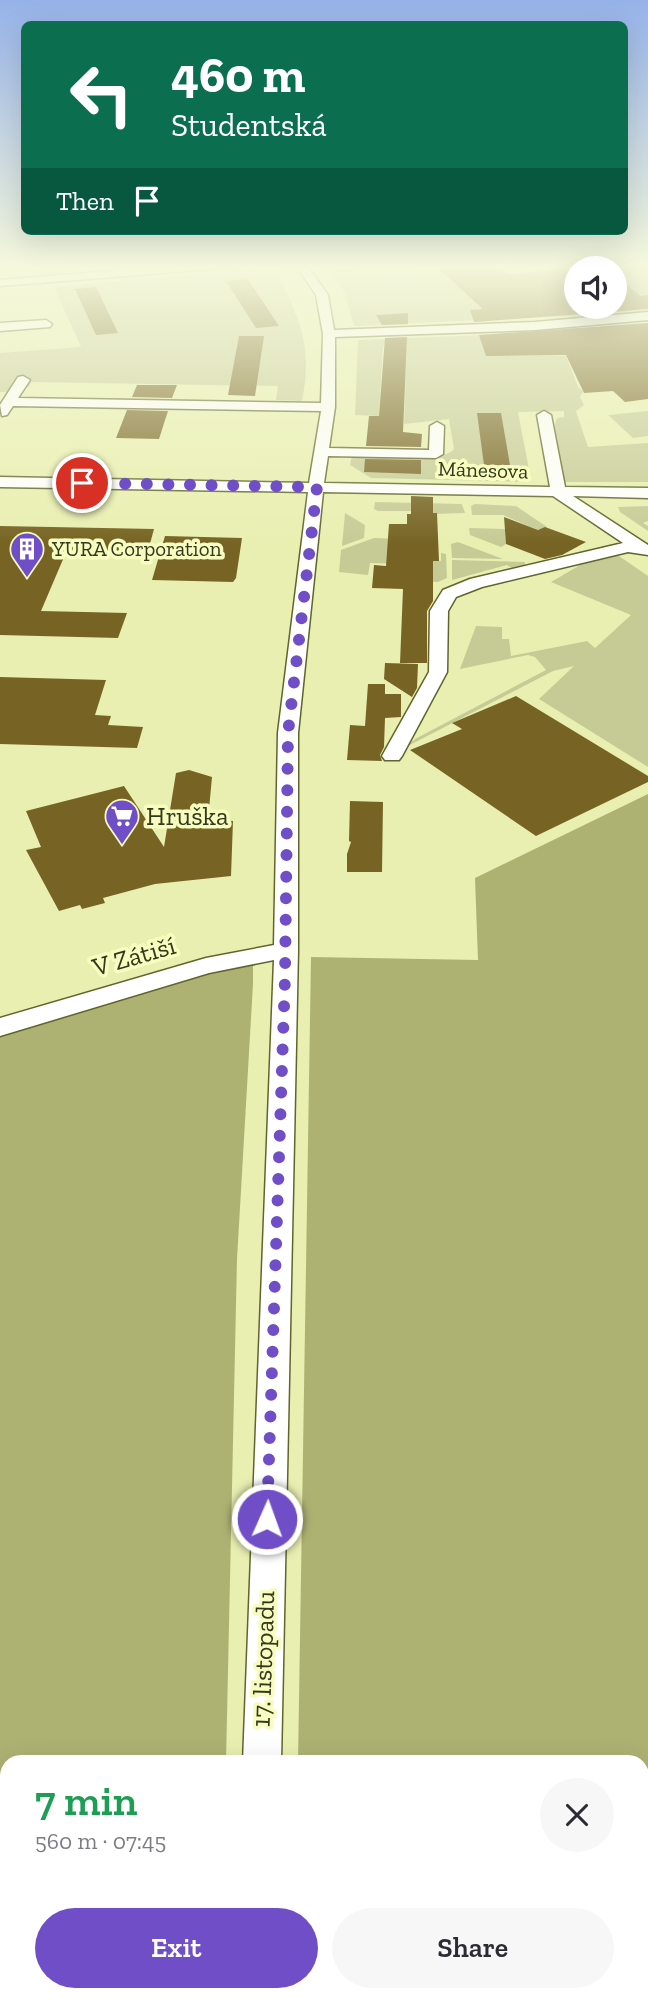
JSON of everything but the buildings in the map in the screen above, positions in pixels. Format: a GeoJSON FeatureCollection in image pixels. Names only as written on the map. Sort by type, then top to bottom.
{"type":"FeatureCollection","features":[{"type":"Feature","properties":{"kind":"street","name":"17. listopadu"},"geometry":{"type":"LineString","coordinates":[[262,1755],[285,950],[288,733],[328,407],[329,357]]}},
{"type":"Feature","properties":{"kind":"street"},"geometry":{"type":"LineString","coordinates":[[0,416],[23,380]]}},
{"type":"Feature","properties":{"kind":"street"},"geometry":{"type":"LineString","coordinates":[[8,402],[328,407]]}},
{"type":"Feature","properties":{"kind":"street"},"geometry":{"type":"LineString","coordinates":[[544,415],[559,494],[644,550]]}},
{"type":"Feature","properties":{"kind":"street"},"geometry":{"type":"LineString","coordinates":[[322,452],[436,454],[437,426]]}},
{"type":"Feature","properties":{"kind":"street","name":"Mánesova"},"geometry":{"type":"LineString","coordinates":[[0,482],[559,494],[648,493]]}},
{"type":"Feature","properties":{"kind":"street"},"geometry":{"type":"LineString","coordinates":[[392,756],[438,672],[439,611],[449,594],[476,583],[628,547],[644,550]]}},
{"type":"Feature","properties":{"kind":"street","name":"V Zátiší"},"geometry":{"type":"LineString","coordinates":[[0,1027],[206,966],[285,950]]}},
{"type":"Feature","properties":{"kind":"green space"},"geometry":{"type":"Polygon","coordinates":[[[0,357],[306,357],[302,401],[276,400],[278,386],[31,382],[29,387],[13,386],[7,392],[0,392],[0,357]]]}},
{"type":"Feature","properties":{"kind":"green space"},"geometry":{"type":"Polygon","coordinates":[[[357,357],[382,357],[379,416],[355,415],[357,357]]]}},
{"type":"Feature","properties":{"kind":"green space"},"geometry":{"type":"Polygon","coordinates":[[[406,357],[567,357],[578,387],[583,391],[580,397],[584,405],[576,411],[588,447],[648,443],[648,482],[564,482],[552,433],[557,418],[564,417],[564,411],[518,412],[531,480],[528,482],[371,478],[350,465],[352,456],[422,459],[447,454],[454,449],[449,419],[404,424],[406,357]]]}},
{"type":"Feature","properties":{"kind":"green space"},"geometry":{"type":"Polygon","coordinates":[[[648,411],[648,436],[633,438],[608,415],[648,411]]]}},
{"type":"Feature","properties":{"kind":"green space"},"geometry":{"type":"Polygon","coordinates":[[[375,502],[462,504],[465,513],[378,511],[374,509],[375,502]]]}},
{"type":"Feature","properties":{"kind":"green space"},"geometry":{"type":"Polygon","coordinates":[[[471,506],[516,506],[547,527],[538,530],[503,515],[472,515],[471,506]]]}},
{"type":"Feature","properties":{"kind":"green space"},"geometry":{"type":"Polygon","coordinates":[[[648,506],[648,521],[643,523],[648,526],[648,531],[620,512],[618,507],[648,506]]]}},
{"type":"Feature","properties":{"kind":"green space"},"geometry":{"type":"Polygon","coordinates":[[[345,513],[365,525],[364,538],[342,546],[345,513]]]}},
{"type":"Feature","properties":{"kind":"green space"},"geometry":{"type":"Polygon","coordinates":[[[469,528],[505,529],[506,544],[501,547],[470,535],[469,528]]]}},
{"type":"Feature","properties":{"kind":"green space"},"geometry":{"type":"Polygon","coordinates":[[[374,538],[400,539],[431,561],[441,561],[441,553],[446,554],[447,578],[438,582],[411,581],[403,564],[370,563],[368,575],[339,572],[341,550],[374,538]]]}},
{"type":"Feature","properties":{"kind":"green space"},"geometry":{"type":"Polygon","coordinates":[[[458,542],[503,559],[452,558],[451,544],[458,542]]]}},
{"type":"Feature","properties":{"kind":"green space"},"geometry":{"type":"Polygon","coordinates":[[[616,554],[648,576],[648,767],[539,699],[574,666],[553,671],[406,747],[415,739],[546,670],[535,657],[528,655],[460,669],[476,626],[502,627],[502,639],[509,639],[511,656],[587,641],[595,648],[631,615],[551,582],[587,561],[616,554]]]}},
{"type":"Feature","properties":{"kind":"green space"},"geometry":{"type":"Polygon","coordinates":[[[452,560],[525,562],[525,568],[515,570],[507,565],[452,580],[452,560]]]}},
{"type":"Feature","properties":{"kind":"green space"},"geometry":{"type":"Polygon","coordinates":[[[648,794],[648,1755],[298,1755],[311,957],[478,960],[475,878],[648,794]]]}},
{"type":"Feature","properties":{"kind":"green space"},"geometry":{"type":"Polygon","coordinates":[[[240,951],[253,961],[237,1259],[226,1755],[0,1755],[0,1024],[240,951]]]}},
{"type":"Feature","properties":{"kind":"place","name":"YURA Corporation"},"geometry":{"type":"Point","coordinates":[27,579]}},
{"type":"Feature","properties":{"kind":"place","name":"Hruška"},"geometry":{"type":"Point","coordinates":[122,846]}},
{"type":"Feature","properties":{"kind":"route"},"geometry":{"type":"LineString","coordinates":[[82,483],[317,487],[288,733],[285,977],[267,1519]]}}]}
